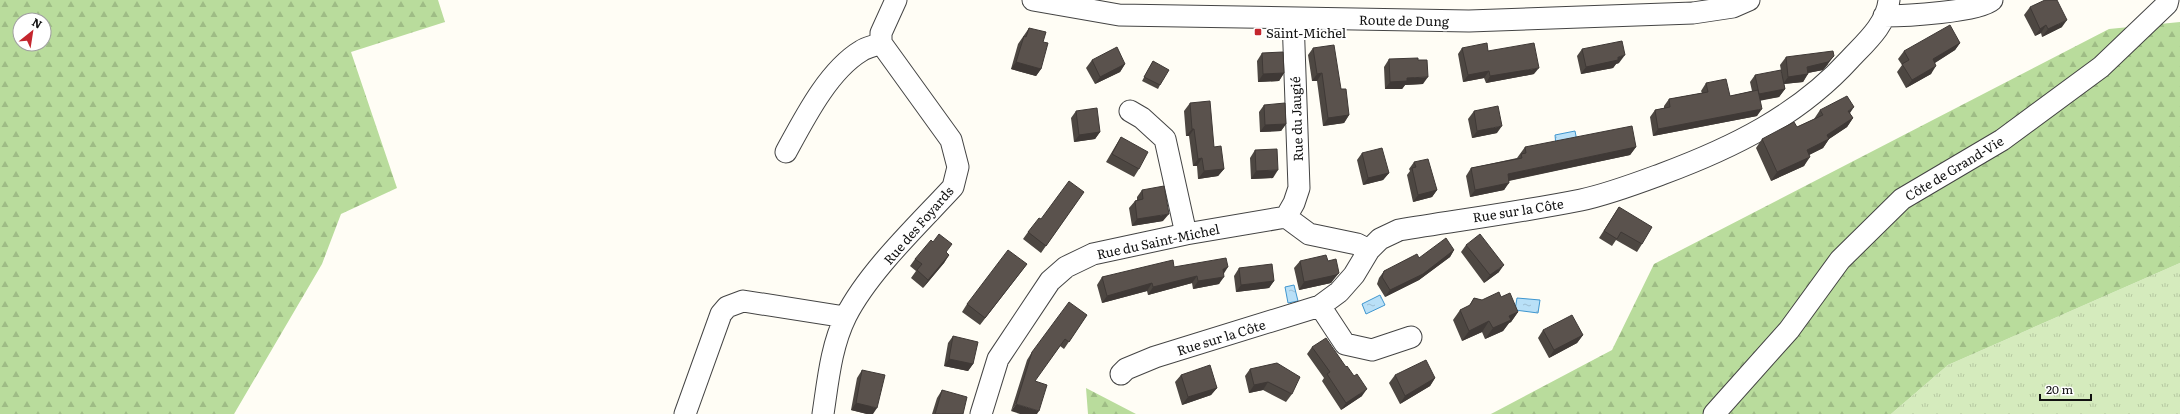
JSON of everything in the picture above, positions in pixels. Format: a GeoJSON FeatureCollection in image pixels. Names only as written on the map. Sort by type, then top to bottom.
{"type":"FeatureCollection","features":[{"type":"Feature","properties":{"kind":"street"},"geometry":{"type":"LineString","coordinates":[[786,152],[806,115],[843,64],[862,50],[881,44],[881,33],[896,0]]}},
{"type":"Feature","properties":{"kind":"street","name":"Route de Dung"},"geometry":{"type":"LineString","coordinates":[[1033,0],[1119,15],[1469,21],[1693,13],[1733,7],[1750,0]]}},
{"type":"Feature","properties":{"kind":"street"},"geometry":{"type":"LineString","coordinates":[[1887,8],[1916,16],[1971,7],[1992,0]]}},
{"type":"Feature","properties":{"kind":"street","name":"Côte de Grand-Vie"},"geometry":{"type":"LineString","coordinates":[[1714,414],[1789,330],[1840,260],[1902,199],[2002,140],[2101,67],[2167,4],[2168,0]]}},
{"type":"Feature","properties":{"kind":"street","name":"Rue sur la Côte"},"geometry":{"type":"LineString","coordinates":[[1121,374],[1126,369],[1155,357],[1320,306],[1340,292],[1354,275],[1369,250],[1380,239],[1399,230],[1582,200],[1619,190],[1692,163],[1749,138],[1781,119],[1831,80],[1877,29],[1887,8]]}},
{"type":"Feature","properties":{"kind":"street","name":"Rue du Jaugié"},"geometry":{"type":"LineString","coordinates":[[1286,217],[1294,203],[1299,188],[1293,18]]}},
{"type":"Feature","properties":{"kind":"street","name":"Rue des Foyards"},"geometry":{"type":"LineString","coordinates":[[823,414],[834,350],[846,317],[878,269],[953,187],[958,167],[951,140],[881,44]]}},
{"type":"Feature","properties":{"kind":"street"},"geometry":{"type":"LineString","coordinates":[[1130,111],[1142,118],[1165,139],[1186,234]]}},
{"type":"Feature","properties":{"kind":"street"},"geometry":{"type":"LineString","coordinates":[[1286,217],[1309,234],[1357,244],[1369,250]]}},
{"type":"Feature","properties":{"kind":"street","name":"Rue du Saint-Michel"},"geometry":{"type":"LineString","coordinates":[[981,414],[998,360],[1050,281],[1066,267],[1093,254],[1186,234],[1286,217]]}},
{"type":"Feature","properties":{"kind":"street"},"geometry":{"type":"LineString","coordinates":[[685,414],[721,314],[727,306],[742,301],[846,317]]}},
{"type":"Feature","properties":{"kind":"street"},"geometry":{"type":"LineString","coordinates":[[1320,306],[1345,344],[1372,350],[1411,337]]}},
{"type":"Feature","properties":{"kind":"green space"},"geometry":{"type":"Polygon","coordinates":[[[0,0],[438,0],[445,22],[351,52],[397,188],[341,214],[322,264],[234,414],[0,414],[0,0]]]}},
{"type":"Feature","properties":{"kind":"green space"},"geometry":{"type":"Polygon","coordinates":[[[2180,22],[2180,263],[1948,365],[1891,414],[1491,414],[1612,350],[1654,264],[2109,29],[2180,22]]]}},
{"type":"Feature","properties":{"kind":"green space"},"geometry":{"type":"Polygon","coordinates":[[[2180,263],[2180,414],[1891,414],[1948,365],[2180,263]]]}},
{"type":"Feature","properties":{"kind":"green space"},"geometry":{"type":"Polygon","coordinates":[[[1086,388],[1136,414],[1088,414],[1086,388]]]}},
{"type":"Feature","properties":{"kind":"water"},"geometry":{"type":"Polygon","coordinates":[[[1575,131],[1577,141],[1556,146],[1555,135],[1575,131]]]}},
{"type":"Feature","properties":{"kind":"water"},"geometry":{"type":"Polygon","coordinates":[[[1294,285],[1298,301],[1288,303],[1285,287],[1294,285]]]}},
{"type":"Feature","properties":{"kind":"water"},"geometry":{"type":"Polygon","coordinates":[[[1380,295],[1385,305],[1366,314],[1362,304],[1380,295]]]}},
{"type":"Feature","properties":{"kind":"water"},"geometry":{"type":"Polygon","coordinates":[[[1517,298],[1540,300],[1538,313],[1515,310],[1517,298]]]}},
{"type":"Feature","properties":{"kind":"building"},"geometry":{"type":"Polygon","coordinates":[[[2045,0],[2057,0],[2067,20],[2048,29],[2046,25],[2040,29],[2030,7],[2045,0]]]}},
{"type":"Feature","properties":{"kind":"building"},"geometry":{"type":"Polygon","coordinates":[[[1950,25],[1960,43],[1933,59],[1936,66],[1912,80],[1902,64],[1909,60],[1904,51],[1950,25]]]}},
{"type":"Feature","properties":{"kind":"building"},"geometry":{"type":"Polygon","coordinates":[[[1029,28],[1046,32],[1043,42],[1048,43],[1041,69],[1016,62],[1024,36],[1026,37],[1029,28]]]}},
{"type":"Feature","properties":{"kind":"building"},"geometry":{"type":"Polygon","coordinates":[[[1622,41],[1625,55],[1618,57],[1618,60],[1586,67],[1582,49],[1622,41]]]}},
{"type":"Feature","properties":{"kind":"building"},"geometry":{"type":"Polygon","coordinates":[[[1487,43],[1488,51],[1534,43],[1539,68],[1490,76],[1489,71],[1468,75],[1462,48],[1487,43]]]}},
{"type":"Feature","properties":{"kind":"building"},"geometry":{"type":"Polygon","coordinates":[[[1334,45],[1341,89],[1346,89],[1349,115],[1328,118],[1322,73],[1317,74],[1313,48],[1334,45]]]}},
{"type":"Feature","properties":{"kind":"building"},"geometry":{"type":"Polygon","coordinates":[[[1117,47],[1125,64],[1100,77],[1092,60],[1117,47]]]}},
{"type":"Feature","properties":{"kind":"building"},"geometry":{"type":"Polygon","coordinates":[[[1833,51],[1834,56],[1828,62],[1807,67],[1808,74],[1788,77],[1786,57],[1833,51]]]}},
{"type":"Feature","properties":{"kind":"building"},"geometry":{"type":"Polygon","coordinates":[[[1283,52],[1284,73],[1263,74],[1262,53],[1283,52]]]}},
{"type":"Feature","properties":{"kind":"building"},"geometry":{"type":"Polygon","coordinates":[[[1418,58],[1418,60],[1427,60],[1428,77],[1407,78],[1407,81],[1390,82],[1389,59],[1418,58]]]}},
{"type":"Feature","properties":{"kind":"building"},"geometry":{"type":"Polygon","coordinates":[[[1153,61],[1169,70],[1160,85],[1144,77],[1153,61]]]}},
{"type":"Feature","properties":{"kind":"building"},"geometry":{"type":"Polygon","coordinates":[[[1781,70],[1785,89],[1759,94],[1755,75],[1781,70]]]}},
{"type":"Feature","properties":{"kind":"building"},"geometry":{"type":"Polygon","coordinates":[[[1726,79],[1730,96],[1758,90],[1762,109],[1658,129],[1655,110],[1670,107],[1669,99],[1708,92],[1706,83],[1726,79]]]}},
{"type":"Feature","properties":{"kind":"building"},"geometry":{"type":"Polygon","coordinates":[[[1847,96],[1854,107],[1848,111],[1853,118],[1827,135],[1829,139],[1807,150],[1810,157],[1777,172],[1762,139],[1794,122],[1797,127],[1823,115],[1820,110],[1847,96]]]}},
{"type":"Feature","properties":{"kind":"building"},"geometry":{"type":"Polygon","coordinates":[[[1210,101],[1214,147],[1221,146],[1224,169],[1204,171],[1202,158],[1198,159],[1194,129],[1192,129],[1190,103],[1210,101]]]}},
{"type":"Feature","properties":{"kind":"building"},"geometry":{"type":"Polygon","coordinates":[[[1285,103],[1286,124],[1265,125],[1264,105],[1285,103]]]}},
{"type":"Feature","properties":{"kind":"building"},"geometry":{"type":"Polygon","coordinates":[[[1498,106],[1502,126],[1477,131],[1474,111],[1498,106]]]}},
{"type":"Feature","properties":{"kind":"building"},"geometry":{"type":"Polygon","coordinates":[[[1097,108],[1100,132],[1079,135],[1076,111],[1097,108]]]}},
{"type":"Feature","properties":{"kind":"building"},"geometry":{"type":"Polygon","coordinates":[[[1632,126],[1636,147],[1508,174],[1509,183],[1475,190],[1471,168],[1522,158],[1521,154],[1526,153],[1525,147],[1632,126]]]}},
{"type":"Feature","properties":{"kind":"building"},"geometry":{"type":"Polygon","coordinates":[[[1121,137],[1148,152],[1139,169],[1112,154],[1121,137]]]}},
{"type":"Feature","properties":{"kind":"building"},"geometry":{"type":"Polygon","coordinates":[[[1382,148],[1389,173],[1368,178],[1362,153],[1382,148]]]}},
{"type":"Feature","properties":{"kind":"building"},"geometry":{"type":"Polygon","coordinates":[[[1277,149],[1278,170],[1256,171],[1255,150],[1277,149]]]}},
{"type":"Feature","properties":{"kind":"building"},"geometry":{"type":"Polygon","coordinates":[[[1428,159],[1437,190],[1418,195],[1412,168],[1416,167],[1414,162],[1428,159]]]}},
{"type":"Feature","properties":{"kind":"building"},"geometry":{"type":"Polygon","coordinates":[[[1069,181],[1084,192],[1046,246],[1028,232],[1039,218],[1041,219],[1069,181]]]}},
{"type":"Feature","properties":{"kind":"building"},"geometry":{"type":"Polygon","coordinates":[[[1164,186],[1169,214],[1137,219],[1135,201],[1143,199],[1142,190],[1164,186]]]}},
{"type":"Feature","properties":{"kind":"building"},"geometry":{"type":"Polygon","coordinates":[[[1619,207],[1652,227],[1642,244],[1621,232],[1617,239],[1604,231],[1619,207]]]}},
{"type":"Feature","properties":{"kind":"building"},"geometry":{"type":"Polygon","coordinates":[[[939,234],[952,244],[946,252],[949,255],[928,280],[917,270],[922,264],[915,259],[931,240],[933,242],[939,234]]]}},
{"type":"Feature","properties":{"kind":"building"},"geometry":{"type":"Polygon","coordinates":[[[1480,234],[1504,265],[1490,275],[1466,245],[1480,234]]]}},
{"type":"Feature","properties":{"kind":"building"},"geometry":{"type":"Polygon","coordinates":[[[1446,238],[1454,250],[1423,274],[1390,290],[1382,277],[1384,271],[1417,254],[1419,258],[1446,238]]]}},
{"type":"Feature","properties":{"kind":"building"},"geometry":{"type":"Polygon","coordinates":[[[1008,250],[1027,264],[985,318],[967,304],[1008,250]]]}},
{"type":"Feature","properties":{"kind":"building"},"geometry":{"type":"Polygon","coordinates":[[[1326,255],[1328,261],[1336,259],[1339,273],[1304,282],[1300,261],[1326,255]]]}},
{"type":"Feature","properties":{"kind":"building"},"geometry":{"type":"Polygon","coordinates":[[[1226,258],[1228,267],[1223,269],[1224,277],[1198,281],[1197,276],[1153,287],[1152,283],[1107,296],[1102,277],[1173,260],[1174,267],[1226,258]]]}},
{"type":"Feature","properties":{"kind":"building"},"geometry":{"type":"Polygon","coordinates":[[[1272,264],[1274,281],[1241,285],[1239,268],[1272,264]]]}},
{"type":"Feature","properties":{"kind":"building"},"geometry":{"type":"Polygon","coordinates":[[[1499,292],[1501,297],[1510,293],[1518,312],[1509,316],[1511,320],[1493,328],[1489,321],[1469,331],[1460,310],[1470,305],[1474,298],[1482,300],[1499,292]]]}},
{"type":"Feature","properties":{"kind":"building"},"geometry":{"type":"Polygon","coordinates":[[[1069,302],[1087,315],[1069,342],[1065,339],[1035,381],[1047,385],[1039,411],[1016,404],[1032,352],[1069,302]]]}},
{"type":"Feature","properties":{"kind":"building"},"geometry":{"type":"Polygon","coordinates":[[[1572,315],[1583,335],[1554,350],[1543,330],[1572,315]]]}},
{"type":"Feature","properties":{"kind":"building"},"geometry":{"type":"Polygon","coordinates":[[[953,336],[978,342],[973,364],[949,359],[953,336]]]}},
{"type":"Feature","properties":{"kind":"building"},"geometry":{"type":"Polygon","coordinates":[[[1326,338],[1346,367],[1347,366],[1354,376],[1357,374],[1367,389],[1346,403],[1327,374],[1330,372],[1312,347],[1326,338]]]}},
{"type":"Feature","properties":{"kind":"building"},"geometry":{"type":"Polygon","coordinates":[[[1426,360],[1435,378],[1405,396],[1395,375],[1426,360]]]}},
{"type":"Feature","properties":{"kind":"building"},"geometry":{"type":"Polygon","coordinates":[[[1277,363],[1300,377],[1292,394],[1268,382],[1254,385],[1250,369],[1277,363]]]}},
{"type":"Feature","properties":{"kind":"building"},"geometry":{"type":"Polygon","coordinates":[[[1210,365],[1217,388],[1188,397],[1181,375],[1210,365]]]}},
{"type":"Feature","properties":{"kind":"building"},"geometry":{"type":"Polygon","coordinates":[[[862,370],[885,375],[877,408],[856,403],[862,370]]]}},
{"type":"Feature","properties":{"kind":"building"},"geometry":{"type":"Polygon","coordinates":[[[942,390],[967,397],[963,414],[935,414],[942,390]]]}},
{"type":"Feature","properties":{"kind":"place","name":"Saint-Michel"},"geometry":{"type":"Point","coordinates":[1258,32]}}]}
